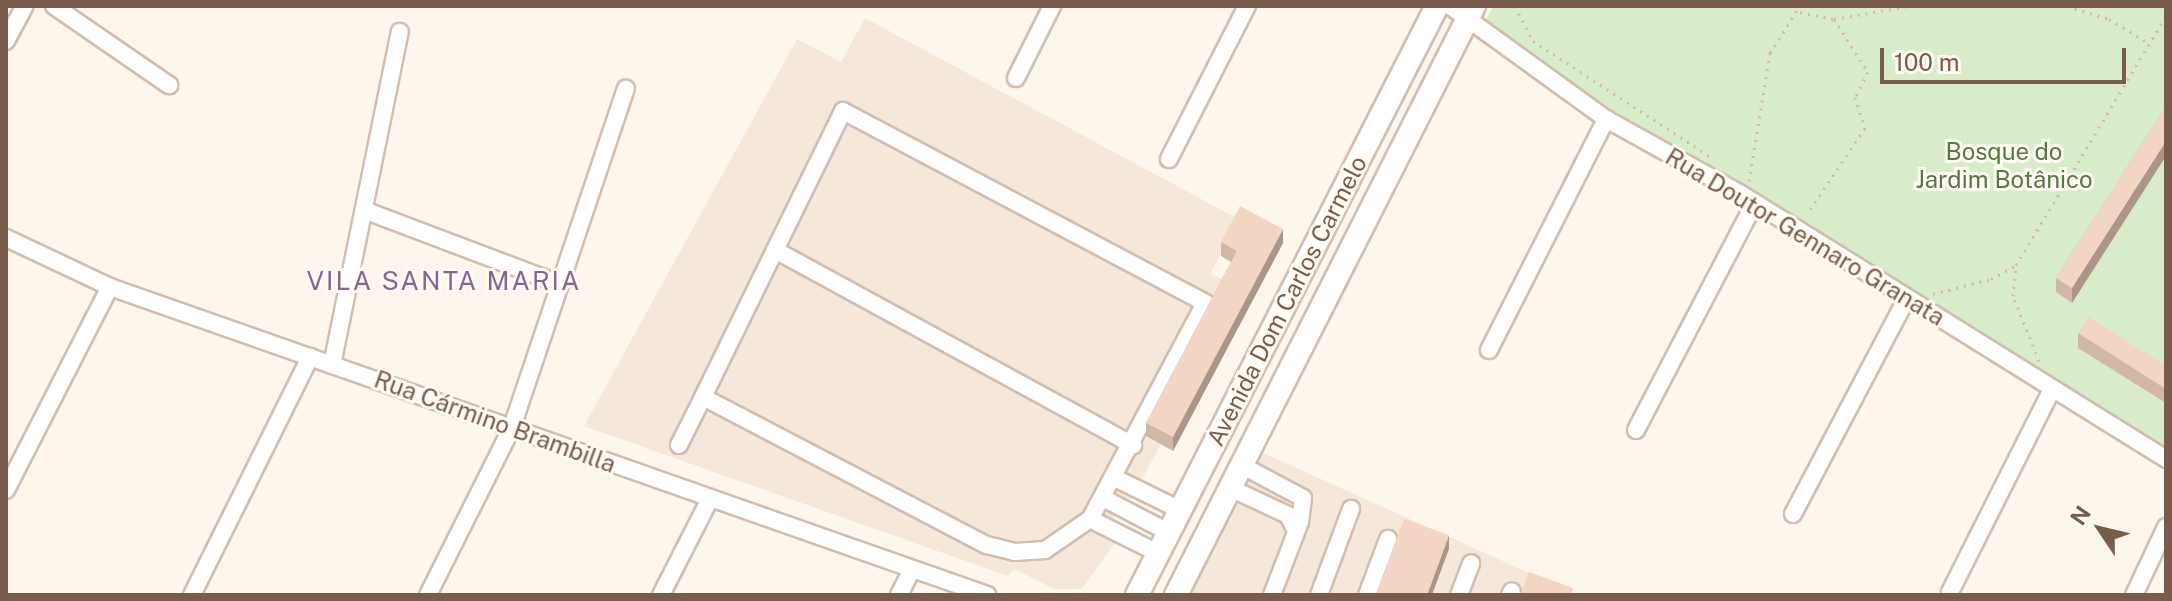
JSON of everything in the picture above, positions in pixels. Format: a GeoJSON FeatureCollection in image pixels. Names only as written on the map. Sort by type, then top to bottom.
{"type":"FeatureCollection","features":[{"type":"Feature","properties":{"kind":"street"},"geometry":{"type":"LineString","coordinates":[[6,41],[25,6]]}},
{"type":"Feature","properties":{"kind":"street"},"geometry":{"type":"LineString","coordinates":[[54,6],[169,85]]}},
{"type":"Feature","properties":{"kind":"street"},"geometry":{"type":"LineString","coordinates":[[1016,78],[1052,6]]}},
{"type":"Feature","properties":{"kind":"street"},"geometry":{"type":"LineString","coordinates":[[1169,159],[1247,6]]}},
{"type":"Feature","properties":{"kind":"street","name":"Avenida Dom Carlos Carmelo"},"geometry":{"type":"LineString","coordinates":[[1137,595],[1437,6]]}},
{"type":"Feature","properties":{"kind":"street","name":"Avenida Dom Carlos Carmelo"},"geometry":{"type":"LineString","coordinates":[[1176,595],[1341,269],[1464,10]]}},
{"type":"Feature","properties":{"kind":"street","name":"Rua Doutor Gennaro Granata"},"geometry":{"type":"LineString","coordinates":[[1464,10],[1606,119],[1754,204],[2166,459]]}},
{"type":"Feature","properties":{"kind":"street"},"geometry":{"type":"LineString","coordinates":[[332,365],[400,32]]}},
{"type":"Feature","properties":{"kind":"street"},"geometry":{"type":"LineString","coordinates":[[428,595],[512,427],[557,283],[626,89]]}},
{"type":"Feature","properties":{"kind":"street"},"geometry":{"type":"LineString","coordinates":[[679,445],[843,111],[1205,303],[1133,445],[1090,519],[1045,550],[1015,552],[986,545],[703,397]]}},
{"type":"Feature","properties":{"kind":"street"},"geometry":{"type":"LineString","coordinates":[[1489,350],[1606,119]]}},
{"type":"Feature","properties":{"kind":"street"},"geometry":{"type":"LineString","coordinates":[[1636,430],[1754,204]]}},
{"type":"Feature","properties":{"kind":"street"},"geometry":{"type":"LineString","coordinates":[[364,210],[557,283]]}},
{"type":"Feature","properties":{"kind":"street","name":"Rua Cármino Brambilla"},"geometry":{"type":"LineString","coordinates":[[6,238],[110,287],[911,571],[987,595]]}},
{"type":"Feature","properties":{"kind":"street"},"geometry":{"type":"LineString","coordinates":[[775,250],[1133,445]]}},
{"type":"Feature","properties":{"kind":"street"},"geometry":{"type":"LineString","coordinates":[[1311,254],[1341,269]]}},
{"type":"Feature","properties":{"kind":"street"},"geometry":{"type":"LineString","coordinates":[[6,490],[110,287]]}},
{"type":"Feature","properties":{"kind":"street"},"geometry":{"type":"LineString","coordinates":[[1793,514],[1907,298]]}},
{"type":"Feature","properties":{"kind":"street"},"geometry":{"type":"LineString","coordinates":[[192,595],[310,357]]}},
{"type":"Feature","properties":{"kind":"street"},"geometry":{"type":"LineString","coordinates":[[1950,592],[2052,389]]}},
{"type":"Feature","properties":{"kind":"street"},"geometry":{"type":"LineString","coordinates":[[1241,465],[1299,492],[1304,507],[1272,595]]}},
{"type":"Feature","properties":{"kind":"street"},"geometry":{"type":"LineString","coordinates":[[1115,478],[1180,510]]}},
{"type":"Feature","properties":{"kind":"street"},"geometry":{"type":"LineString","coordinates":[[1230,488],[1288,515],[1295,529]]}},
{"type":"Feature","properties":{"kind":"street"},"geometry":{"type":"LineString","coordinates":[[1103,498],[1163,542]]}},
{"type":"Feature","properties":{"kind":"street"},"geometry":{"type":"LineString","coordinates":[[661,595],[710,499]]}},
{"type":"Feature","properties":{"kind":"street"},"geometry":{"type":"LineString","coordinates":[[1319,595],[1351,509]]}},
{"type":"Feature","properties":{"kind":"street"},"geometry":{"type":"LineString","coordinates":[[1090,519],[1163,542]]}},
{"type":"Feature","properties":{"kind":"street"},"geometry":{"type":"LineString","coordinates":[[2134,595],[2166,527]]}},
{"type":"Feature","properties":{"kind":"street"},"geometry":{"type":"LineString","coordinates":[[1367,595],[1388,539]]}},
{"type":"Feature","properties":{"kind":"street"},"geometry":{"type":"LineString","coordinates":[[1459,595],[1471,563]]}},
{"type":"Feature","properties":{"kind":"street"},"geometry":{"type":"LineString","coordinates":[[899,595],[911,571]]}},
{"type":"Feature","properties":{"kind":"path"},"geometry":{"type":"LineString","coordinates":[[1515,6],[1533,41],[1585,76]]}},
{"type":"Feature","properties":{"kind":"path"},"geometry":{"type":"LineString","coordinates":[[1749,181],[1770,53],[1800,9],[1834,19],[1909,6]]}},
{"type":"Feature","properties":{"kind":"path"},"geometry":{"type":"LineString","coordinates":[[2067,6],[2109,19],[2148,42]]}},
{"type":"Feature","properties":{"kind":"path"},"geometry":{"type":"LineString","coordinates":[[2042,370],[2013,296],[2016,265],[2166,16]]}},
{"type":"Feature","properties":{"kind":"path"},"geometry":{"type":"LineString","coordinates":[[1805,218],[1865,128],[1855,97],[1868,72],[1834,19]]}},
{"type":"Feature","properties":{"kind":"path"},"geometry":{"type":"LineString","coordinates":[[1927,296],[1991,279],[2016,265]]}},
{"type":"Feature","properties":{"kind":"shaded area"},"geometry":{"type":"Polygon","coordinates":[[[865,18],[1240,220],[1210,274],[1228,281],[1146,436],[1161,444],[1131,499],[1125,497],[1106,533],[1117,540],[1082,589],[1054,589],[1014,569],[1008,576],[584,426],[797,39],[841,62],[865,18]]]}},
{"type":"Feature","properties":{"kind":"shaded area"},"geometry":{"type":"Polygon","coordinates":[[[1261,452],[1578,595],[1189,595],[1261,452]]]}},
{"type":"Feature","properties":{"kind":"green space","name":"Bosque do Jardim Botânico"},"geometry":{"type":"Polygon","coordinates":[[[1493,6],[2166,6],[2166,457],[1482,28],[1493,6]]]}},
{"type":"Feature","properties":{"kind":"building"},"geometry":{"type":"Polygon","coordinates":[[[2166,106],[2166,141],[2072,288],[2056,278],[2166,106]]]}},
{"type":"Feature","properties":{"kind":"building"},"geometry":{"type":"Polygon","coordinates":[[[1240,206],[1283,229],[1173,437],[1146,423],[1237,251],[1221,242],[1240,206]]]}},
{"type":"Feature","properties":{"kind":"building"},"geometry":{"type":"Polygon","coordinates":[[[2089,317],[2166,366],[2166,389],[2078,333],[2089,317]]]}},
{"type":"Feature","properties":{"kind":"building"},"geometry":{"type":"Polygon","coordinates":[[[1404,519],[1449,535],[1427,595],[1376,595],[1404,519]]]}},
{"type":"Feature","properties":{"kind":"building"},"geometry":{"type":"Polygon","coordinates":[[[1529,572],[1573,588],[1571,595],[1520,595],[1529,572]]]}},
{"type":"Feature","properties":{"kind":"district","name":"VILA SANTA MARIA"},"geometry":{"type":"Point","coordinates":[444,281]}}]}
